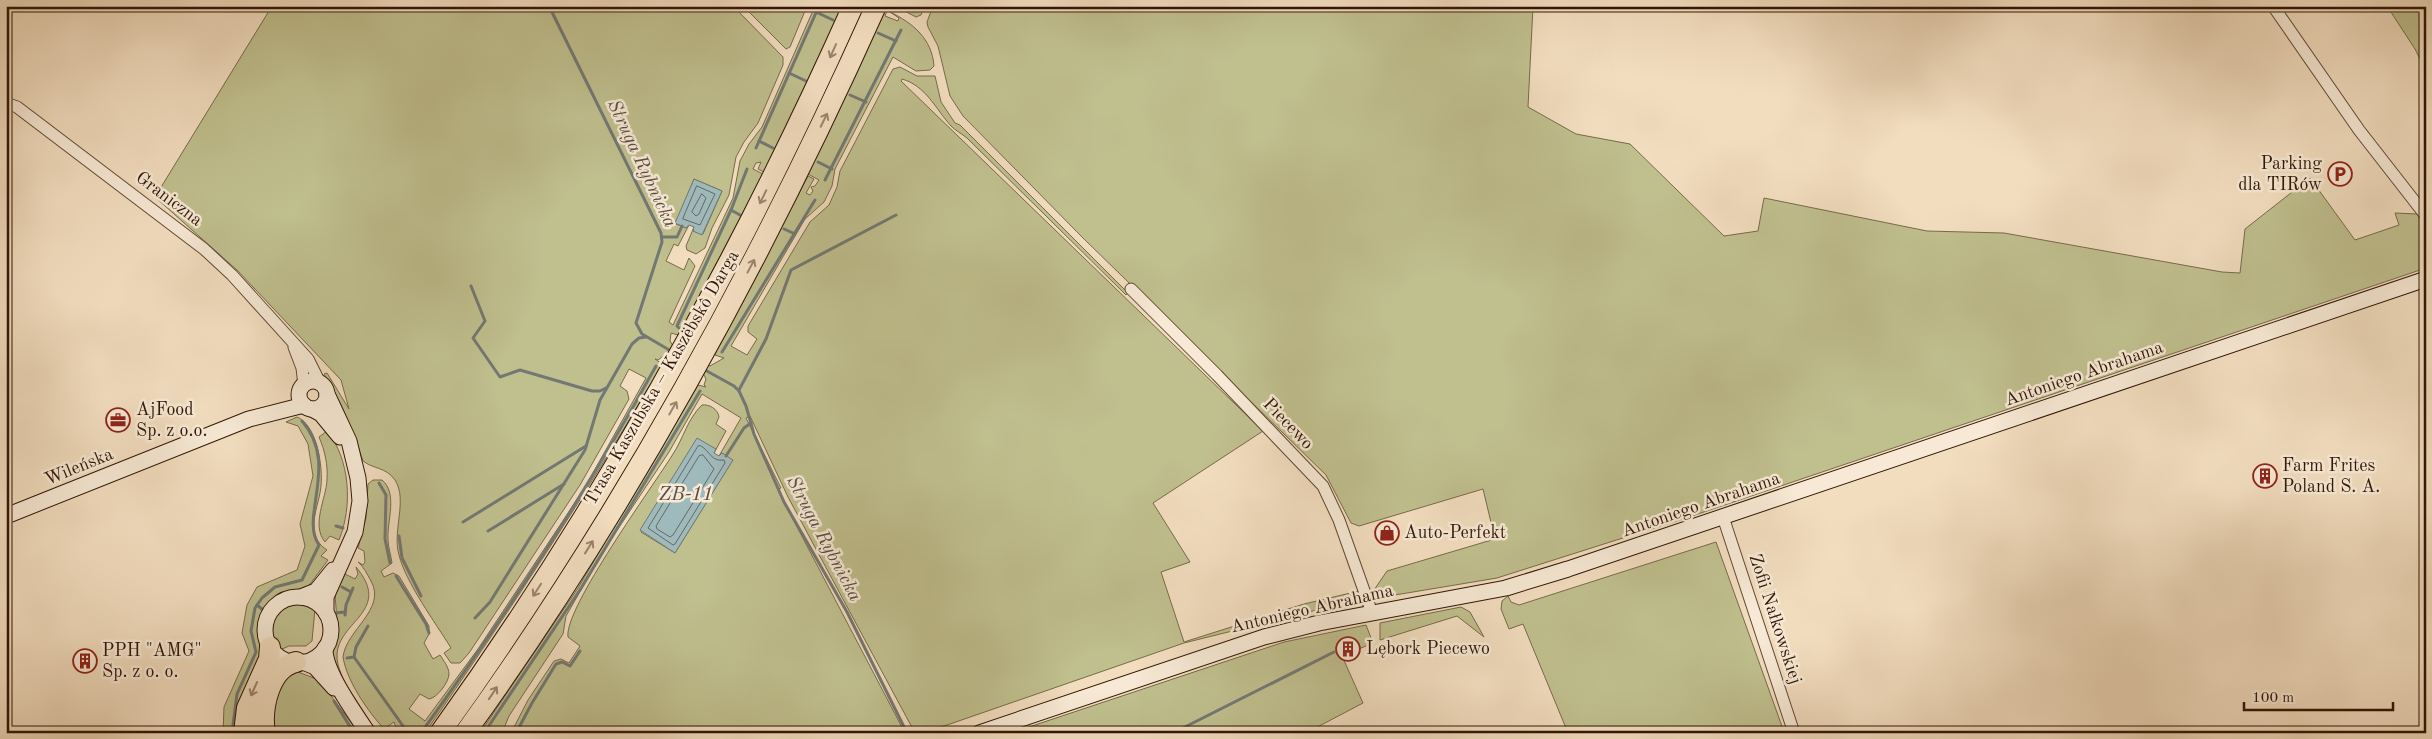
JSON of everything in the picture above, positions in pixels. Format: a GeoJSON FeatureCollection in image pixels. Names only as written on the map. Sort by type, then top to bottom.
{"type":"FeatureCollection","features":[{"type":"Feature","properties":{"kind":"highway","name":"Trasa Kaszubska – Kaszëbskô Darga"},"geometry":{"type":"LineString","coordinates":[[440,733],[545,577],[635,431],[681,351],[754,215],[817,87],[853,6]]}},
{"type":"Feature","properties":{"kind":"highway","name":"Trasa Kaszubska – Kaszëbskô Darga"},"geometry":{"type":"LineString","coordinates":[[465,733],[568,580],[653,442],[704,354],[772,225],[836,96],[876,6]]}},
{"type":"Feature","properties":{"kind":"highway"},"geometry":{"type":"LineString","coordinates":[[244,733],[247,708],[269,659],[270,647]]}},
{"type":"Feature","properties":{"kind":"highway"},"geometry":{"type":"LineString","coordinates":[[265,733],[264,712],[271,687],[285,667],[300,662]]}},
{"type":"Feature","properties":{"kind":"main road","name":"Antoniego Abrahama"},"geometry":{"type":"LineString","coordinates":[[979,733],[1264,637],[1372,613],[1506,588],[1723,517],[2426,279]]}},
{"type":"Feature","properties":{"kind":"main road","name":"Wileńska"},"geometry":{"type":"LineString","coordinates":[[6,516],[304,398],[312,381],[323,388]]}},
{"type":"Feature","properties":{"kind":"main road"},"geometry":{"type":"LineString","coordinates":[[304,398],[321,406],[323,388]]}},
{"type":"Feature","properties":{"kind":"main road","name":"Graniczna"},"geometry":{"type":"LineString","coordinates":[[323,388],[343,425],[353,457],[358,478],[360,507],[354,536],[326,597],[326,613]]}},
{"type":"Feature","properties":{"kind":"main road","name":"Graniczna"},"geometry":{"type":"LineString","coordinates":[[304,398],[329,422],[353,457]]}},
{"type":"Feature","properties":{"kind":"main road","name":"Graniczna"},"geometry":{"type":"LineString","coordinates":[[301,597],[316,591],[343,560]]}},
{"type":"Feature","properties":{"kind":"main road"},"geometry":{"type":"LineString","coordinates":[[345,699],[315,667],[282,659],[270,647],[265,630],[271,611],[281,601],[301,597],[314,601],[326,613],[330,629],[325,648],[326,661],[345,699],[368,733]]}},
{"type":"Feature","properties":{"kind":"main road"},"geometry":{"type":"LineString","coordinates":[[300,662],[316,657],[325,648]]}},
{"type":"Feature","properties":{"kind":"street"},"geometry":{"type":"LineString","coordinates":[[2273,6],[2359,130],[2426,216]]}},
{"type":"Feature","properties":{"kind":"street","name":"Graniczna"},"geometry":{"type":"LineString","coordinates":[[6,103],[17,107],[204,249],[258,301],[312,364],[323,388]]}},
{"type":"Feature","properties":{"kind":"street","name":"Piecewo"},"geometry":{"type":"LineString","coordinates":[[1130,290],[1217,375],[1323,486],[1339,520],[1372,613]]}},
{"type":"Feature","properties":{"kind":"street","name":"Graniczna"},"geometry":{"type":"LineString","coordinates":[[293,343],[302,368],[304,398]]}},
{"type":"Feature","properties":{"kind":"street","name":"Zofii Nałkowskiej"},"geometry":{"type":"LineString","coordinates":[[1723,517],[1794,733]]}},
{"type":"Feature","properties":{"kind":"shaded area"},"geometry":{"type":"Polygon","coordinates":[[[272,6],[733,6],[783,57],[783,65],[758,123],[736,157],[729,195],[712,228],[705,248],[696,254],[687,250],[686,246],[694,227],[693,231],[703,234],[722,191],[694,179],[676,224],[686,228],[689,225],[678,246],[674,244],[666,261],[684,270],[689,258],[695,266],[669,322],[673,325],[733,198],[740,161],[749,144],[762,127],[815,6],[843,6],[764,172],[758,169],[761,162],[756,163],[753,169],[763,174],[680,333],[678,335],[671,333],[670,341],[673,346],[710,366],[724,358],[715,355],[716,352],[808,176],[814,179],[806,193],[810,195],[813,191],[811,187],[815,186],[819,180],[808,174],[887,6],[889,6],[885,16],[898,21],[899,18],[890,12],[906,21],[920,33],[930,48],[934,66],[930,70],[916,71],[893,57],[835,169],[832,186],[824,202],[805,219],[731,346],[747,355],[757,339],[748,332],[748,326],[810,222],[829,205],[837,187],[840,171],[893,69],[900,67],[917,76],[935,76],[941,102],[955,123],[960,125],[1128,293],[1126,295],[967,138],[951,126],[924,92],[910,82],[902,79],[901,81],[1263,431],[1153,503],[1190,562],[1161,572],[1184,642],[1304,604],[1359,591],[1361,599],[1184,643],[924,733],[915,733],[788,497],[750,416],[746,418],[781,488],[778,489],[784,502],[905,733],[511,733],[528,700],[554,661],[561,659],[569,663],[580,646],[568,637],[571,622],[580,601],[612,546],[677,448],[689,422],[702,405],[715,409],[719,417],[716,424],[726,431],[714,453],[715,449],[697,439],[641,532],[675,553],[732,461],[722,453],[719,456],[741,418],[702,394],[669,452],[604,550],[566,616],[563,634],[509,716],[502,733],[480,733],[578,588],[696,388],[698,385],[706,387],[704,385],[706,379],[703,373],[666,354],[658,360],[655,359],[662,364],[604,461],[517,598],[425,733],[398,733],[394,722],[384,729],[371,714],[354,686],[345,667],[343,657],[346,647],[374,601],[375,591],[371,581],[364,568],[358,562],[363,565],[365,562],[364,551],[358,548],[366,518],[368,484],[373,480],[382,480],[390,492],[391,508],[388,545],[392,563],[381,571],[384,577],[393,573],[399,576],[429,626],[429,634],[424,643],[433,659],[440,655],[449,671],[447,681],[439,693],[429,699],[420,694],[409,709],[425,721],[478,649],[584,489],[646,378],[629,369],[620,386],[627,391],[629,399],[580,485],[469,653],[460,663],[451,663],[444,653],[451,648],[414,590],[399,555],[397,536],[400,506],[399,488],[395,480],[384,470],[363,461],[346,416],[324,374],[327,373],[349,409],[341,380],[237,270],[155,197],[272,6]]]}},
{"type":"Feature","properties":{"kind":"shaded area"},"geometry":{"type":"Polygon","coordinates":[[[743,6],[807,6],[790,47],[786,49],[743,6]]]}},
{"type":"Feature","properties":{"kind":"shaded area"},"geometry":{"type":"Polygon","coordinates":[[[895,6],[904,8],[905,6],[925,6],[921,15],[916,17],[895,6]]]}},
{"type":"Feature","properties":{"kind":"shaded area"},"geometry":{"type":"Polygon","coordinates":[[[933,6],[1533,6],[1528,107],[1576,134],[1630,144],[1724,236],[1758,231],[1764,198],[1927,231],[2004,233],[2222,272],[2240,273],[2245,229],[2310,178],[2355,240],[2399,225],[2395,213],[2417,214],[2426,227],[2426,268],[1692,516],[1497,578],[1377,598],[1374,590],[1387,571],[1495,539],[1483,489],[1359,526],[1351,523],[1326,475],[1082,237],[963,116],[950,96],[938,46],[928,27],[927,22],[933,6]]]}},
{"type":"Feature","properties":{"kind":"shaded area"},"geometry":{"type":"Polygon","coordinates":[[[2387,6],[2426,6],[2426,71],[2415,49],[2387,6]]]}},
{"type":"Feature","properties":{"kind":"shaded area"},"geometry":{"type":"Polygon","coordinates":[[[297,417],[304,421],[309,428],[314,437],[320,458],[321,486],[314,531],[322,546],[327,550],[321,556],[328,560],[307,588],[279,595],[263,609],[258,628],[262,649],[236,733],[223,733],[224,707],[249,651],[242,633],[247,605],[257,587],[297,570],[305,546],[300,524],[313,476],[308,444],[298,426],[286,422],[297,417]]]}},
{"type":"Feature","properties":{"kind":"shaded area"},"geometry":{"type":"Polygon","coordinates":[[[327,431],[341,455],[347,483],[347,498],[346,513],[339,540],[330,536],[325,542],[319,528],[319,520],[326,487],[327,469],[319,437],[327,431]]]}},
{"type":"Feature","properties":{"kind":"shaded area"},"geometry":{"type":"Polygon","coordinates":[[[1716,542],[1784,732],[1568,733],[1523,624],[1509,629],[1501,609],[1502,601],[1508,596],[1511,602],[1519,605],[1716,542]]]}},
{"type":"Feature","properties":{"kind":"shaded area"},"geometry":{"type":"Polygon","coordinates":[[[356,567],[366,582],[369,595],[367,605],[361,615],[340,643],[337,655],[341,673],[348,687],[334,666],[332,651],[338,632],[335,595],[345,574],[355,579],[358,574],[356,567]]]}},
{"type":"Feature","properties":{"kind":"shaded area"},"geometry":{"type":"Polygon","coordinates":[[[295,603],[307,604],[315,609],[312,641],[306,646],[289,646],[280,650],[272,635],[272,621],[280,610],[295,603]]]}},
{"type":"Feature","properties":{"kind":"shaded area"},"geometry":{"type":"Polygon","coordinates":[[[1461,607],[1470,612],[1484,637],[1457,616],[1380,640],[1380,623],[1461,607]]]}},
{"type":"Feature","properties":{"kind":"shaded area"},"geometry":{"type":"Polygon","coordinates":[[[1366,625],[1373,643],[1342,656],[1363,703],[1306,733],[1011,733],[1284,642],[1366,625]]]}},
{"type":"Feature","properties":{"kind":"shaded area"},"geometry":{"type":"Polygon","coordinates":[[[298,672],[319,680],[359,733],[274,733],[273,716],[279,691],[287,676],[298,672]]]}},
{"type":"Feature","properties":{"kind":"shaded area"},"geometry":{"type":"Polygon","coordinates":[[[348,687],[376,731],[358,704],[348,687]]]}},
{"type":"Feature","properties":{"kind":"water"},"geometry":{"type":"Polygon","coordinates":[[[694,179],[722,191],[702,235],[693,231],[694,227],[689,225],[686,228],[675,223],[694,179]]]}},
{"type":"Feature","properties":{"kind":"water","name":"ZB-11"},"geometry":{"type":"Polygon","coordinates":[[[697,438],[716,449],[714,453],[719,456],[722,453],[733,460],[675,553],[640,530],[697,438]]]}},
{"type":"Feature","properties":{"kind":"waterway","name":"Struga Rybnicka"},"geometry":{"type":"LineString","coordinates":[[549,6],[661,233],[662,242],[636,323],[642,334],[671,351]]}},
{"type":"Feature","properties":{"kind":"waterway"},"geometry":{"type":"LineString","coordinates":[[756,148],[819,6]]}},
{"type":"Feature","properties":{"kind":"waterway"},"geometry":{"type":"LineString","coordinates":[[816,12],[833,20]]}},
{"type":"Feature","properties":{"kind":"waterway"},"geometry":{"type":"LineString","coordinates":[[825,180],[901,30]]}},
{"type":"Feature","properties":{"kind":"waterway"},"geometry":{"type":"LineString","coordinates":[[878,33],[896,41]]}},
{"type":"Feature","properties":{"kind":"waterway"},"geometry":{"type":"LineString","coordinates":[[789,73],[806,81]]}},
{"type":"Feature","properties":{"kind":"waterway"},"geometry":{"type":"LineString","coordinates":[[850,95],[866,102]]}},
{"type":"Feature","properties":{"kind":"waterway"},"geometry":{"type":"LineString","coordinates":[[759,141],[773,148]]}},
{"type":"Feature","properties":{"kind":"waterway"},"geometry":{"type":"LineString","coordinates":[[818,162],[832,169]]}},
{"type":"Feature","properties":{"kind":"waterway"},"geometry":{"type":"LineString","coordinates":[[679,328],[677,326],[731,210],[747,169]]}},
{"type":"Feature","properties":{"kind":"waterway"},"geometry":{"type":"LineString","coordinates":[[722,352],[815,200]]}},
{"type":"Feature","properties":{"kind":"waterway"},"geometry":{"type":"LineString","coordinates":[[731,210],[740,215]]}},
{"type":"Feature","properties":{"kind":"waterway"},"geometry":{"type":"LineString","coordinates":[[739,390],[766,339],[791,270],[896,215]]}},
{"type":"Feature","properties":{"kind":"waterway"},"geometry":{"type":"LineString","coordinates":[[662,237],[677,237],[682,226]]}},
{"type":"Feature","properties":{"kind":"waterway"},"geometry":{"type":"LineString","coordinates":[[784,229],[793,233]]}},
{"type":"Feature","properties":{"kind":"waterway"},"geometry":{"type":"LineString","coordinates":[[471,286],[485,321],[473,338],[500,377],[520,370],[592,391],[600,391],[606,388]]}},
{"type":"Feature","properties":{"kind":"waterway"},"geometry":{"type":"LineString","coordinates":[[475,618],[490,602],[585,450],[600,400],[632,344],[639,338],[646,337]]}},
{"type":"Feature","properties":{"kind":"waterway"},"geometry":{"type":"LineString","coordinates":[[421,733],[484,644],[544,553],[602,460],[656,366]]}},
{"type":"Feature","properties":{"kind":"waterway","name":"Struga Rybnicka"},"geometry":{"type":"LineString","coordinates":[[705,370],[734,386],[739,391],[746,406],[754,434],[784,502],[847,612],[907,733]]}},
{"type":"Feature","properties":{"kind":"waterway"},"geometry":{"type":"LineString","coordinates":[[484,733],[580,590],[700,391]]}},
{"type":"Feature","properties":{"kind":"waterway"},"geometry":{"type":"LineString","coordinates":[[232,733],[237,694],[256,652],[251,631],[255,608],[262,598],[275,587],[302,580],[319,545],[314,533],[313,520],[319,472],[318,455],[313,438],[302,421]]}},
{"type":"Feature","properties":{"kind":"waterway"},"geometry":{"type":"LineString","coordinates":[[726,456],[744,428],[751,423]]}},
{"type":"Feature","properties":{"kind":"waterway"},"geometry":{"type":"LineString","coordinates":[[463,522],[586,446]]}},
{"type":"Feature","properties":{"kind":"waterway"},"geometry":{"type":"LineString","coordinates":[[379,483],[386,495],[385,539],[390,563]]}},
{"type":"Feature","properties":{"kind":"waterway"},"geometry":{"type":"LineString","coordinates":[[488,531],[564,484]]}},
{"type":"Feature","properties":{"kind":"waterway"},"geometry":{"type":"LineString","coordinates":[[336,526],[343,528]]}},
{"type":"Feature","properties":{"kind":"waterway"},"geometry":{"type":"LineString","coordinates":[[399,536],[402,558],[421,596]]}},
{"type":"Feature","properties":{"kind":"waterway"},"geometry":{"type":"LineString","coordinates":[[396,576],[426,624],[429,633]]}},
{"type":"Feature","properties":{"kind":"waterway"},"geometry":{"type":"LineString","coordinates":[[342,587],[351,592]]}},
{"type":"Feature","properties":{"kind":"waterway"},"geometry":{"type":"LineString","coordinates":[[345,615],[346,605],[353,588]]}},
{"type":"Feature","properties":{"kind":"waterway"},"geometry":{"type":"LineString","coordinates":[[257,605],[263,610]]}},
{"type":"Feature","properties":{"kind":"waterway"},"geometry":{"type":"LineString","coordinates":[[335,613],[345,612]]}},
{"type":"Feature","properties":{"kind":"waterway"},"geometry":{"type":"LineString","coordinates":[[368,626],[356,647],[354,657],[408,733]]}},
{"type":"Feature","properties":{"kind":"waterway"},"geometry":{"type":"LineString","coordinates":[[516,733],[556,664],[562,662],[570,666],[580,651]]}},
{"type":"Feature","properties":{"kind":"waterway"},"geometry":{"type":"LineString","coordinates":[[1173,733],[1334,652]]}},
{"type":"Feature","properties":{"kind":"waterway"},"geometry":{"type":"LineString","coordinates":[[347,658],[354,657]]}},
{"type":"Feature","properties":{"kind":"waterway"},"geometry":{"type":"LineString","coordinates":[[334,701],[354,733]]}},
{"type":"Feature","properties":{"kind":"place","name":"Parking dla TIRów"},"geometry":{"type":"Point","coordinates":[2340,174]}},
{"type":"Feature","properties":{"kind":"place","name":"AjFood Sp. z o.o."},"geometry":{"type":"Point","coordinates":[118,420]}},
{"type":"Feature","properties":{"kind":"place","name":"Farm Frites Poland S. A."},"geometry":{"type":"Point","coordinates":[2265,476]}},
{"type":"Feature","properties":{"kind":"place","name":"Auto-Perfekt"},"geometry":{"type":"Point","coordinates":[1387,533]}},
{"type":"Feature","properties":{"kind":"place","name":"Lębork Piecewo"},"geometry":{"type":"Point","coordinates":[1348,649]}},
{"type":"Feature","properties":{"kind":"place","name":"PPH \"AMG\" Sp. z o. o."},"geometry":{"type":"Point","coordinates":[85,661]}}]}
